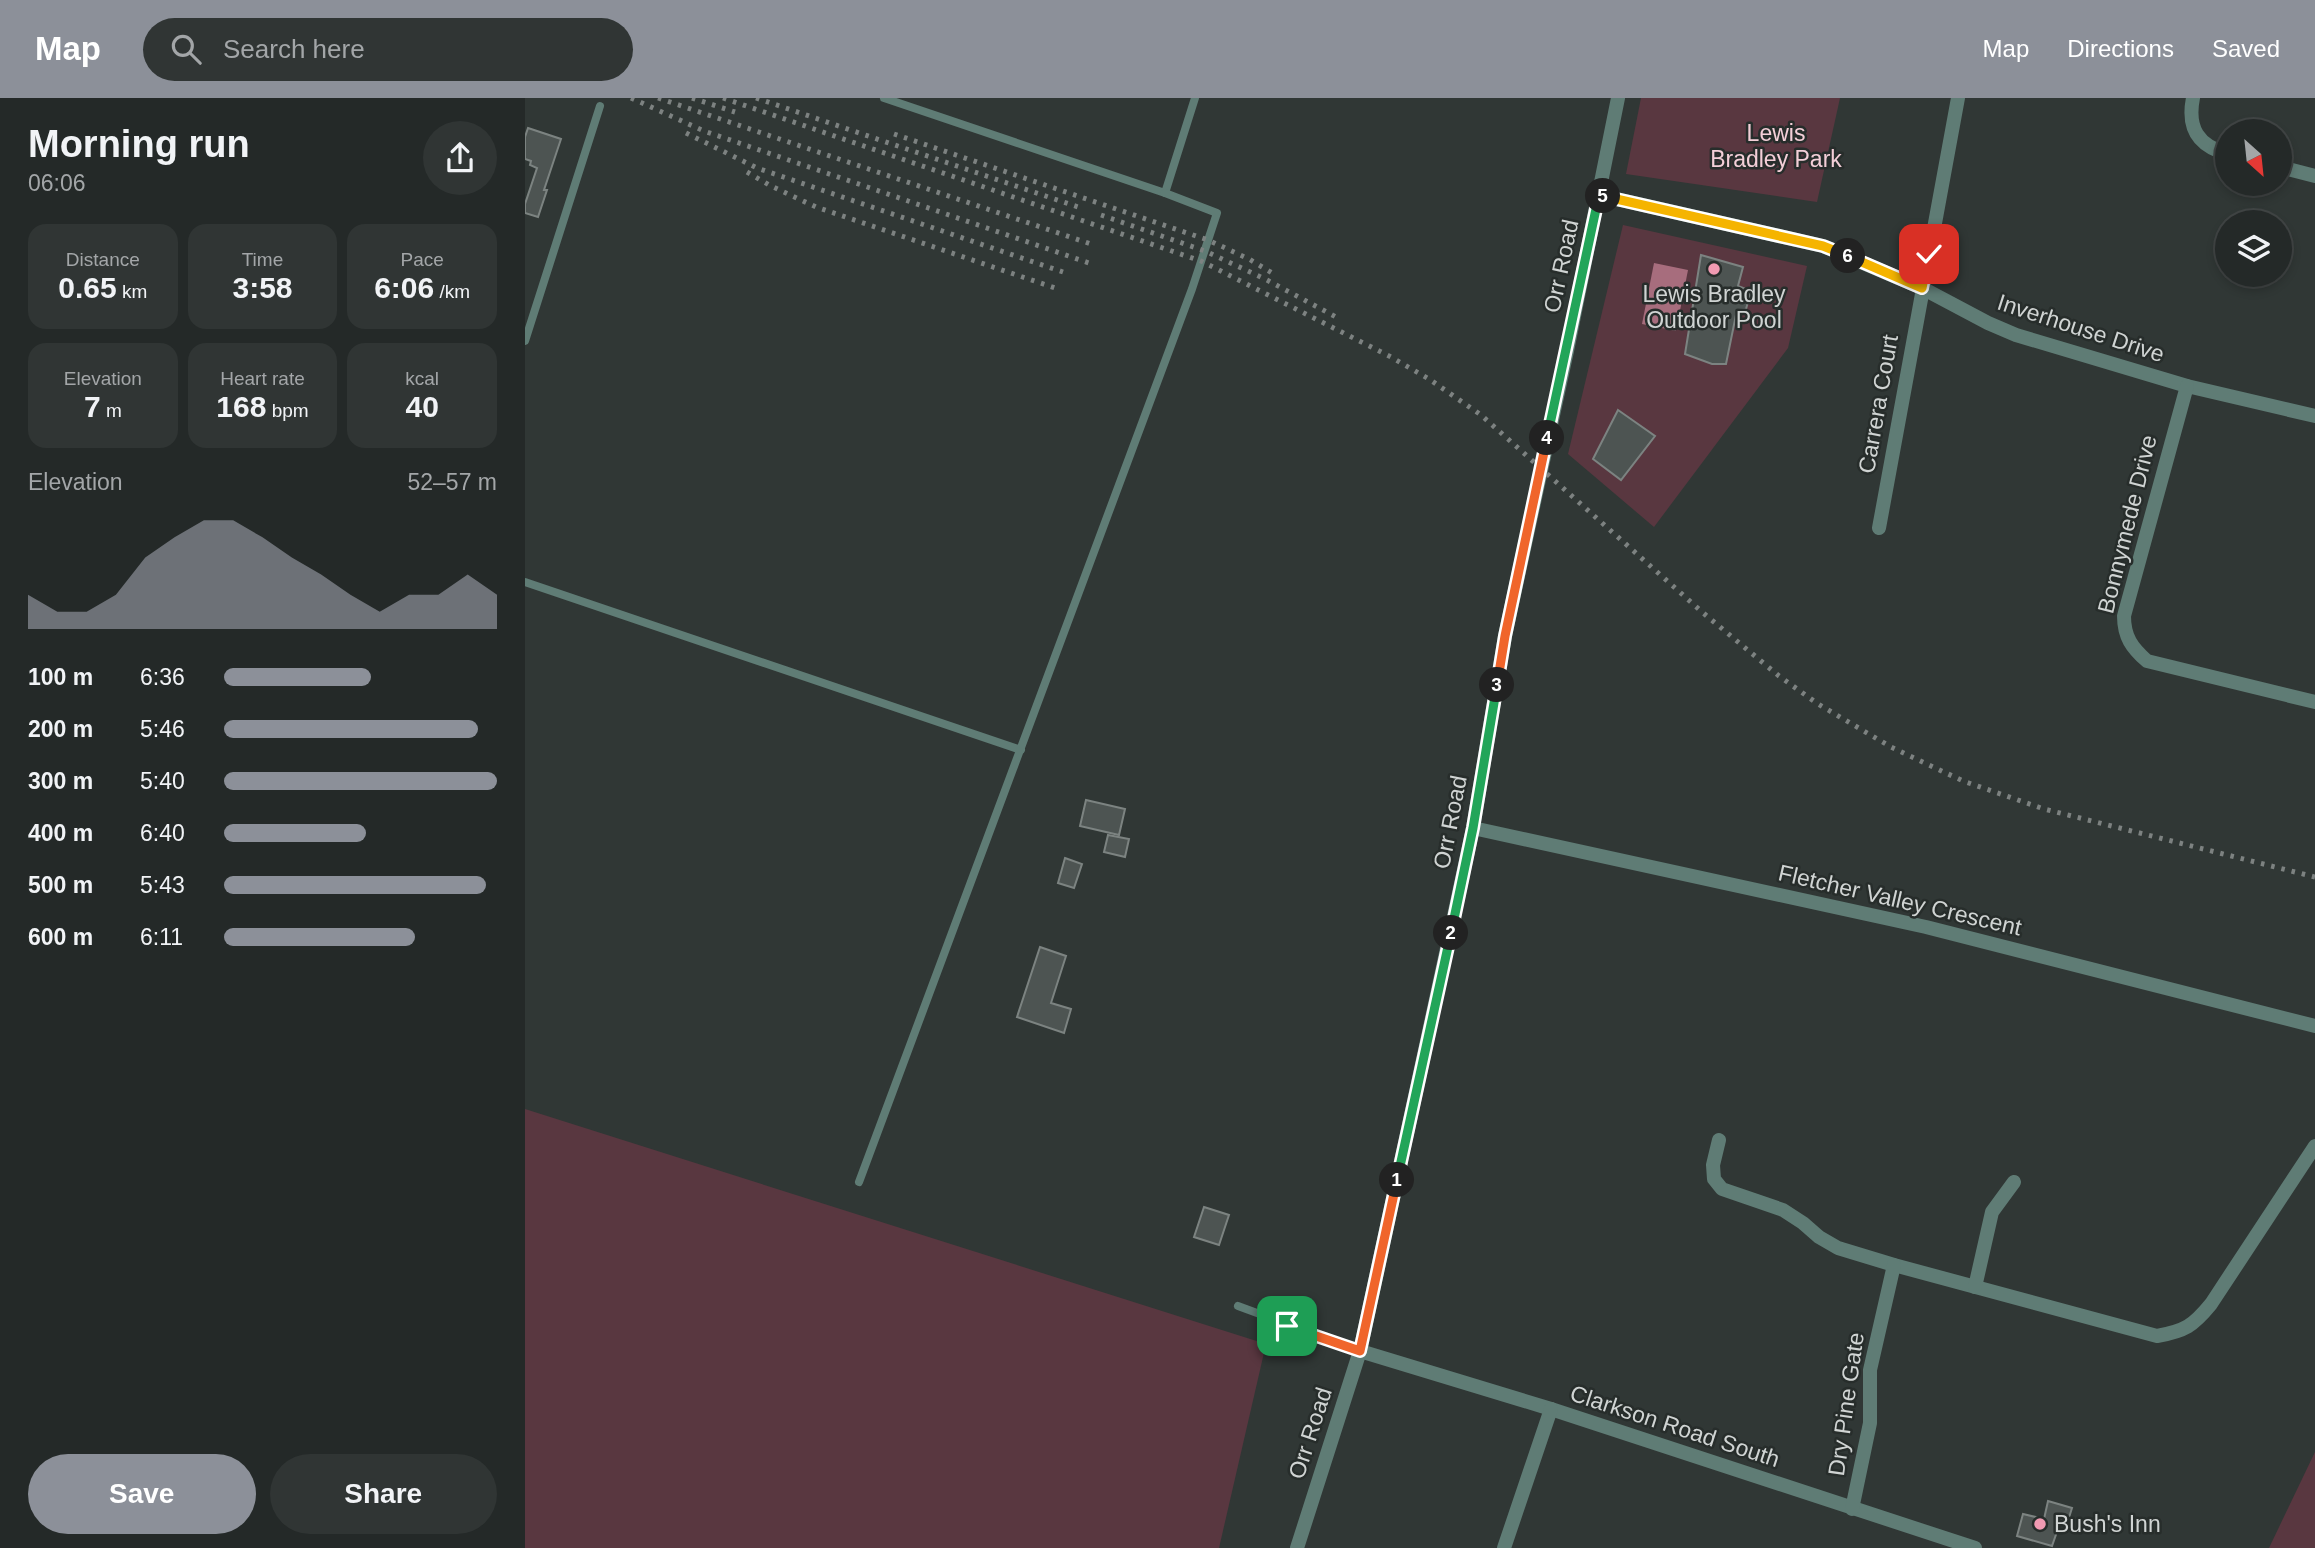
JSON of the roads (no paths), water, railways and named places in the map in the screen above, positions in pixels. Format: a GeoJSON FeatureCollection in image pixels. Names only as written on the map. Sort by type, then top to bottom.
{"type":"FeatureCollection","features":[{"type":"Feature","properties":{"kind":"street","name":"Orr Road"},"geometry":{"type":"LineString","coordinates":[[1297,1548],[1360,1351],[1473,828],[1505,636],[1618,98]]}},
{"type":"Feature","properties":{"kind":"street","name":"Carrera Court"},"geometry":{"type":"LineString","coordinates":[[1879,528],[1958,98]]}},
{"type":"Feature","properties":{"kind":"street"},"geometry":{"type":"LineString","coordinates":[[2193,98],[2190,111],[2192,127],[2203,142],[2215,149]]}},
{"type":"Feature","properties":{"kind":"street"},"geometry":{"type":"LineString","coordinates":[[2293,170],[2315,176]]}},
{"type":"Feature","properties":{"kind":"street","name":"Inverhouse Drive"},"geometry":{"type":"LineString","coordinates":[[1599,195],[1823,246],[1922,288],[2016,335],[2187,386],[2315,416]]}},
{"type":"Feature","properties":{"kind":"street","name":"Bonnymede Drive"},"geometry":{"type":"LineString","coordinates":[[2187,386],[2124,616],[2124,630],[2133,648],[2147,661],[2315,702]]}},
{"type":"Feature","properties":{"kind":"street","name":"Fletcher Valley Crescent"},"geometry":{"type":"LineString","coordinates":[[1473,828],[1926,927],[2315,1026]]}},
{"type":"Feature","properties":{"kind":"street"},"geometry":{"type":"LineString","coordinates":[[1720,1140],[1713,1165],[1714,1179],[1722,1189],[1783,1210],[1838,1248],[2157,1336],[2175,1333],[2195,1323],[2211,1304],[2315,1146]]}},
{"type":"Feature","properties":{"kind":"street"},"geometry":{"type":"LineString","coordinates":[[1975,1287],[1992,1212],[2014,1182]]}},
{"type":"Feature","properties":{"kind":"street","name":"Dry Pine Gate"},"geometry":{"type":"LineString","coordinates":[[1852,1509],[1870,1423],[1870,1370],[1894,1265]]}},
{"type":"Feature","properties":{"kind":"street","name":"Clarkson Road South"},"geometry":{"type":"LineString","coordinates":[[1360,1351],[1552,1409],[1975,1548]]}},
{"type":"Feature","properties":{"kind":"street"},"geometry":{"type":"LineString","coordinates":[[1504,1548],[1552,1409]]}},
{"type":"Feature","properties":{"kind":"lane"},"geometry":{"type":"LineString","coordinates":[[859,1182],[1192,289],[1217,212],[884,98]]}},
{"type":"Feature","properties":{"kind":"lane"},"geometry":{"type":"LineString","coordinates":[[1165,193],[1195,98]]}},
{"type":"Feature","properties":{"kind":"lane"},"geometry":{"type":"LineString","coordinates":[[525,341],[600,106]]}},
{"type":"Feature","properties":{"kind":"lane"},"geometry":{"type":"LineString","coordinates":[[525,582],[1021,750]]}},
{"type":"Feature","properties":{"kind":"lane"},"geometry":{"type":"LineString","coordinates":[[1238,1306],[1360,1351]]}},
{"type":"Feature","properties":{"kind":"railway"},"geometry":{"type":"LineString","coordinates":[[631,98],[704,131],[1089,263]]}},
{"type":"Feature","properties":{"kind":"railway"},"geometry":{"type":"LineString","coordinates":[[658,98],[1094,245]]}},
{"type":"Feature","properties":{"kind":"railway"},"geometry":{"type":"LineString","coordinates":[[692,98],[735,112]]}},
{"type":"Feature","properties":{"kind":"railway"},"geometry":{"type":"LineString","coordinates":[[723,98],[1201,261],[1391,357],[1481,415],[1702,612],[1779,676],[1818,704],[1891,747],[1963,781],[2044,809],[2315,877]]}},
{"type":"Feature","properties":{"kind":"railway"},"geometry":{"type":"LineString","coordinates":[[756,98],[1078,207]]}},
{"type":"Feature","properties":{"kind":"railway"},"geometry":{"type":"LineString","coordinates":[[686,133],[757,168],[1063,272]]}},
{"type":"Feature","properties":{"kind":"railway"},"geometry":{"type":"LineString","coordinates":[[894,134],[1208,240],[1249,259],[1277,276]]}},
{"type":"Feature","properties":{"kind":"railway"},"geometry":{"type":"LineString","coordinates":[[747,172],[816,207],[1058,289]]}},
{"type":"Feature","properties":{"kind":"railway"},"geometry":{"type":"LineString","coordinates":[[1101,215],[1205,251],[1338,318]]}},
{"type":"Feature","properties":{"kind":"place","name":"Lewis Bradley Outdoor Pool"},"geometry":{"type":"Point","coordinates":[1714,269]}},
{"type":"Feature","properties":{"kind":"place","name":"Bush's Inn"},"geometry":{"type":"Point","coordinates":[2040,1524]}},
{"type":"Feature","properties":{"kind":"park label","name":"Lewis Bradley Park"},"geometry":{"type":"Point","coordinates":[1776,146]}}]}
